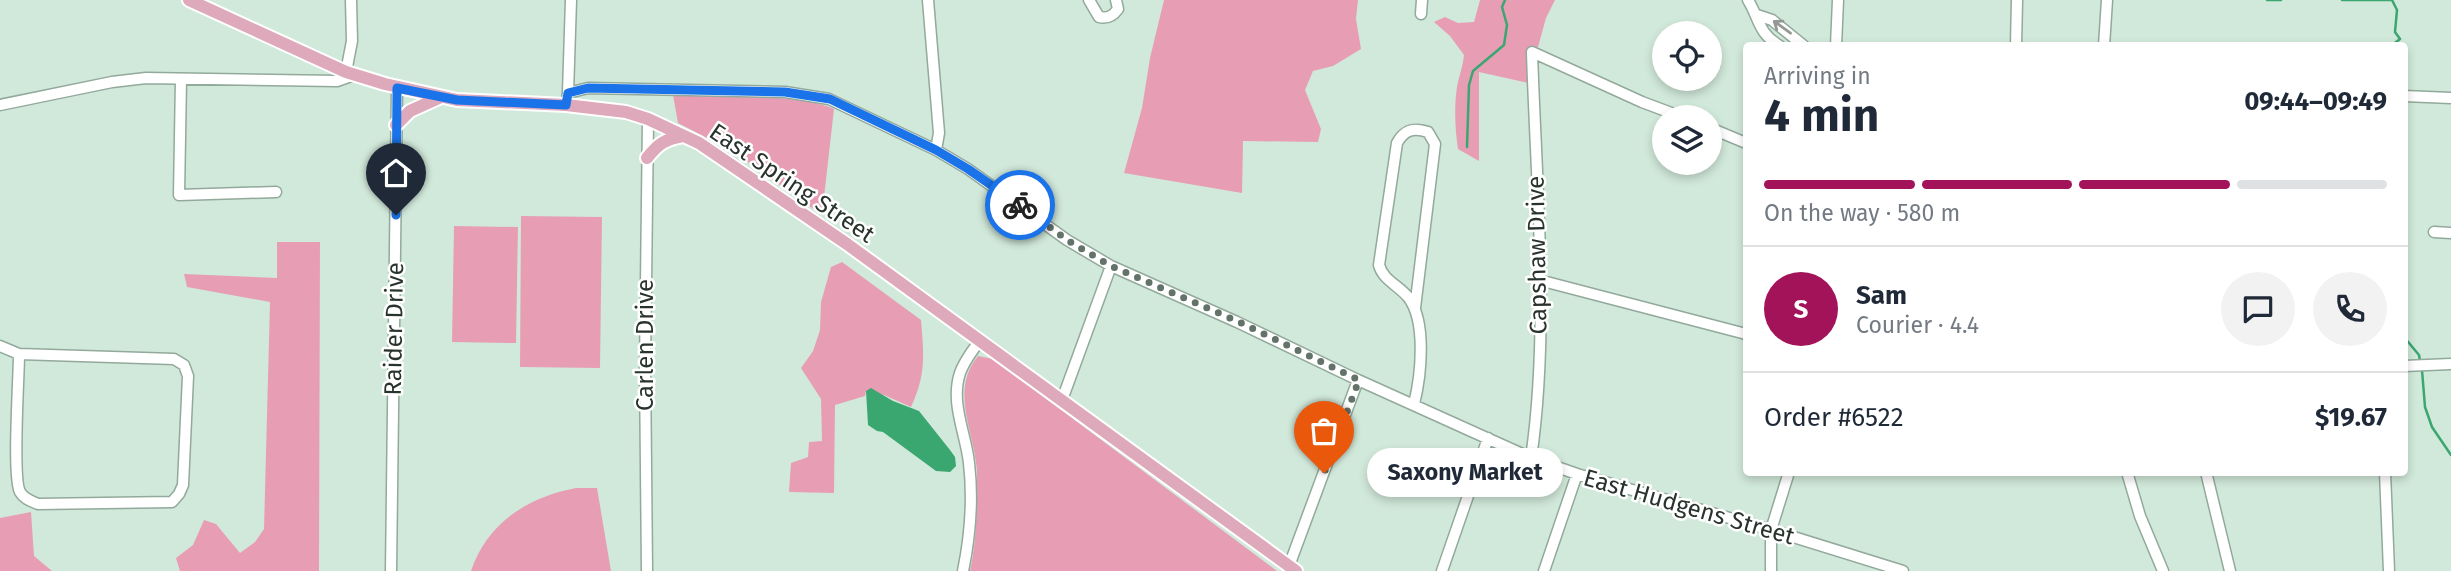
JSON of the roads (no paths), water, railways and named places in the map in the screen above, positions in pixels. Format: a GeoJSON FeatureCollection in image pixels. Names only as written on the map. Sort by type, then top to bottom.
{"type":"FeatureCollection","features":[{"type":"Feature","properties":{"kind":"main road","name":"East Spring Street"},"geometry":{"type":"LineString","coordinates":[[189,0],[350,74],[397,88],[490,103],[567,99],[648,119],[699,143],[847,244],[1293,568]]}},
{"type":"Feature","properties":{"kind":"main road"},"geometry":{"type":"LineString","coordinates":[[396,125],[410,111],[441,97]]}},
{"type":"Feature","properties":{"kind":"main road"},"geometry":{"type":"LineString","coordinates":[[647,158],[659,143],[667,138],[682,136]]}},
{"type":"Feature","properties":{"kind":"street"},"geometry":{"type":"LineString","coordinates":[[0,105],[112,82],[146,78],[337,81],[350,74],[351,0]]}},
{"type":"Feature","properties":{"kind":"street"},"geometry":{"type":"LineString","coordinates":[[567,99],[571,0]]}},
{"type":"Feature","properties":{"kind":"street"},"geometry":{"type":"LineString","coordinates":[[929,0],[939,133],[936,150]]}},
{"type":"Feature","properties":{"kind":"street"},"geometry":{"type":"LineString","coordinates":[[1089,0],[1099,17],[1105,18],[1113,16],[1118,9],[1116,0]]}},
{"type":"Feature","properties":{"kind":"street"},"geometry":{"type":"LineString","coordinates":[[1421,14],[1422,0]]}},
{"type":"Feature","properties":{"kind":"street"},"geometry":{"type":"LineString","coordinates":[[1748,0],[1757,15],[1761,31],[1775,42]]}},
{"type":"Feature","properties":{"kind":"street"},"geometry":{"type":"LineString","coordinates":[[1836,42],[1838,0]]}},
{"type":"Feature","properties":{"kind":"street"},"geometry":{"type":"LineString","coordinates":[[2015,42],[2017,0]]}},
{"type":"Feature","properties":{"kind":"street"},"geometry":{"type":"LineString","coordinates":[[2104,42],[2107,0]]}},
{"type":"Feature","properties":{"kind":"street"},"geometry":{"type":"LineString","coordinates":[[1757,15],[1772,20],[1799,42]]}},
{"type":"Feature","properties":{"kind":"street","name":"Capshaw Drive"},"geometry":{"type":"LineString","coordinates":[[1531,458],[1537,416],[1539,281],[1532,52],[1652,106]]}},
{"type":"Feature","properties":{"kind":"street"},"geometry":{"type":"LineString","coordinates":[[181,79],[179,195],[276,192]]}},
{"type":"Feature","properties":{"kind":"street","name":"Raider Drive"},"geometry":{"type":"LineString","coordinates":[[391,571],[397,88]]}},
{"type":"Feature","properties":{"kind":"street","name":"East Hudgens Street"},"geometry":{"type":"LineString","coordinates":[[567,99],[588,88],[785,92],[830,99],[936,150],[1005,193],[1078,247],[1111,266],[1237,321],[1531,458],[1903,571]]}},
{"type":"Feature","properties":{"kind":"street"},"geometry":{"type":"LineString","coordinates":[[2408,96],[2451,98]]}},
{"type":"Feature","properties":{"kind":"street","name":"Carlen Drive"},"geometry":{"type":"LineString","coordinates":[[647,571],[645,366],[648,119]]}},
{"type":"Feature","properties":{"kind":"street"},"geometry":{"type":"LineString","coordinates":[[1413,404],[1420,364],[1415,309],[1435,144],[1428,132],[1419,129],[1402,134],[1397,143],[1379,265],[1386,278],[1401,289],[1415,309]]}},
{"type":"Feature","properties":{"kind":"street"},"geometry":{"type":"LineString","coordinates":[[1722,133],[1743,142]]}},
{"type":"Feature","properties":{"kind":"street"},"geometry":{"type":"LineString","coordinates":[[2434,232],[2451,233]]}},
{"type":"Feature","properties":{"kind":"street"},"geometry":{"type":"LineString","coordinates":[[1062,400],[1111,266]]}},
{"type":"Feature","properties":{"kind":"street"},"geometry":{"type":"LineString","coordinates":[[1539,281],[1743,333]]}},
{"type":"Feature","properties":{"kind":"street"},"geometry":{"type":"LineString","coordinates":[[963,571],[967,554],[970,492],[969,463],[957,388],[960,371],[980,340]]}},
{"type":"Feature","properties":{"kind":"street"},"geometry":{"type":"LineString","coordinates":[[0,346],[19,355],[174,359],[184,365],[188,376],[183,485],[172,502],[38,504],[20,493],[16,472],[19,355]]}},
{"type":"Feature","properties":{"kind":"street"},"geometry":{"type":"LineString","coordinates":[[2408,366],[2451,365]]}},
{"type":"Feature","properties":{"kind":"street"},"geometry":{"type":"LineString","coordinates":[[1293,568],[1359,380]]}},
{"type":"Feature","properties":{"kind":"street"},"geometry":{"type":"LineString","coordinates":[[1442,571],[1488,438]]}},
{"type":"Feature","properties":{"kind":"street"},"geometry":{"type":"LineString","coordinates":[[1544,571],[1577,474]]}},
{"type":"Feature","properties":{"kind":"street"},"geometry":{"type":"LineString","coordinates":[[1771,571],[1772,530],[1788,476]]}},
{"type":"Feature","properties":{"kind":"street"},"geometry":{"type":"LineString","coordinates":[[2128,476],[2140,516],[2163,571]]}},
{"type":"Feature","properties":{"kind":"street"},"geometry":{"type":"LineString","coordinates":[[2207,476],[2230,571]]}},
{"type":"Feature","properties":{"kind":"street"},"geometry":{"type":"LineString","coordinates":[[2385,476],[2389,571]]}},
{"type":"Feature","properties":{"kind":"waterway"},"geometry":{"type":"LineString","coordinates":[[1467,147],[1469,85],[1473,71],[1504,45],[1507,25],[1502,7],[1505,0]]}},
{"type":"Feature","properties":{"kind":"waterway"},"geometry":{"type":"LineString","coordinates":[[2267,0],[2281,0]]}},
{"type":"Feature","properties":{"kind":"waterway"},"geometry":{"type":"LineString","coordinates":[[2342,0],[2392,0],[2397,10],[2395,32],[2400,39],[2396,42]]}},
{"type":"Feature","properties":{"kind":"waterway"},"geometry":{"type":"LineString","coordinates":[[2408,342],[2419,355],[2420,361]]}},
{"type":"Feature","properties":{"kind":"waterway"},"geometry":{"type":"LineString","coordinates":[[2422,370],[2425,407],[2432,427],[2451,455]]}},
{"type":"Feature","properties":{"kind":"place","name":"Saxony Market"},"geometry":{"type":"Point","coordinates":[1324,473]}}]}
